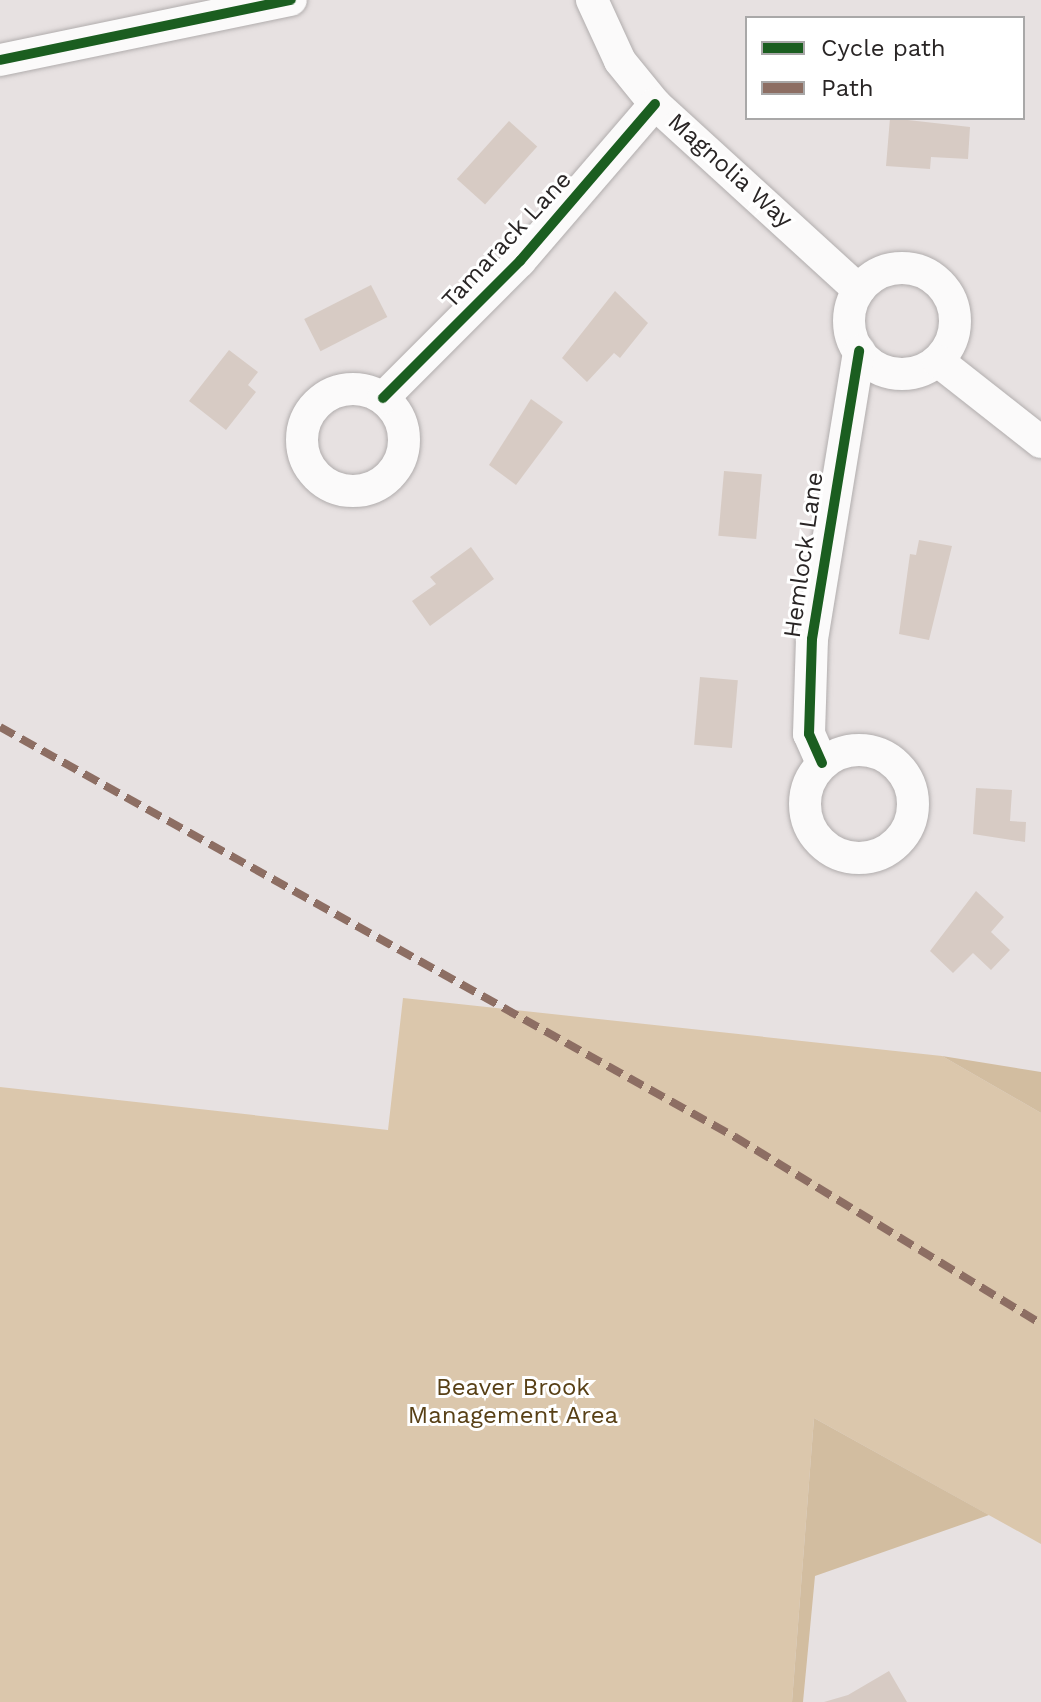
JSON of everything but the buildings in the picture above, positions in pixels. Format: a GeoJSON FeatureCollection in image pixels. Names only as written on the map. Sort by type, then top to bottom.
{"type":"FeatureCollection","features":[{"type":"Feature","properties":{"kind":"street"},"geometry":{"type":"LineString","coordinates":[[0,60],[291,0]]}},
{"type":"Feature","properties":{"kind":"street","name":"Magnolia Way"},"geometry":{"type":"LineString","coordinates":[[592,0],[620,61],[655,104],[859,290]]}},
{"type":"Feature","properties":{"kind":"street","name":"Tamarack Lane"},"geometry":{"type":"LineString","coordinates":[[383,398],[520,261],[655,104]]}},
{"type":"Feature","properties":{"kind":"street"},"geometry":{"type":"LineString","coordinates":[[904,268],[940,283],[956,318],[938,361],[893,373],[859,351],[849,320],[859,290],[876,275],[904,268]]}},
{"type":"Feature","properties":{"kind":"street","name":"Hemlock Lane"},"geometry":{"type":"LineString","coordinates":[[822,763],[809,734],[812,639],[859,351]]}},
{"type":"Feature","properties":{"kind":"street"},"geometry":{"type":"LineString","coordinates":[[938,361],[1041,442]]}},
{"type":"Feature","properties":{"kind":"green space","name":"Beaver Brook Management Area"},"geometry":{"type":"Polygon","coordinates":[[[403,998],[942,1056],[1041,1113],[1041,1544],[814,1418],[792,1702],[0,1702],[0,1087],[388,1130],[403,998]]]}},
{"type":"Feature","properties":{"kind":"shaded area"},"geometry":{"type":"Polygon","coordinates":[[[942,1056],[1041,1072],[1041,1113],[942,1056]]]}},
{"type":"Feature","properties":{"kind":"shaded area"},"geometry":{"type":"Polygon","coordinates":[[[814,1418],[989,1515],[815,1576],[803,1702],[792,1702],[814,1418]]]}},
{"type":"Feature","properties":{"kind":"marked path"},"geometry":{"type":"LineString","coordinates":[[0,727],[735,1137],[1041,1324]]}},
{"type":"Feature","properties":{"kind":"cycle path"},"geometry":{"type":"LineString","coordinates":[[0,60],[291,0]]}},
{"type":"Feature","properties":{"kind":"cycle path"},"geometry":{"type":"LineString","coordinates":[[383,398],[520,261],[655,104]]}},
{"type":"Feature","properties":{"kind":"cycle path"},"geometry":{"type":"LineString","coordinates":[[822,763],[809,734],[812,639],[859,351]]}}]}
